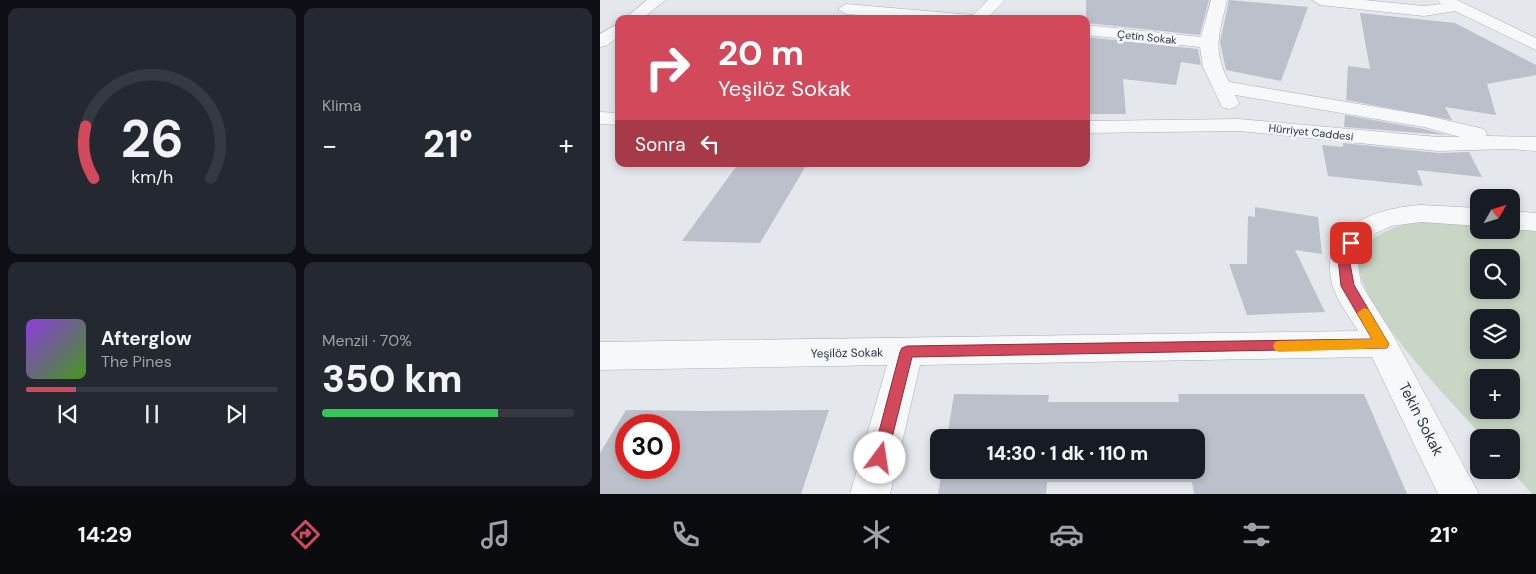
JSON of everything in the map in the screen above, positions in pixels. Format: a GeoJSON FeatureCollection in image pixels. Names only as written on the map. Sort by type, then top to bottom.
{"type":"FeatureCollection","features":[{"type":"Feature","properties":{"kind":"street"},"geometry":{"type":"LineString","coordinates":[[637,15],[657,0]]}},
{"type":"Feature","properties":{"kind":"street"},"geometry":{"type":"LineString","coordinates":[[982,15],[997,0]]}},
{"type":"Feature","properties":{"kind":"street"},"geometry":{"type":"LineString","coordinates":[[1219,0],[1208,43],[1212,66],[1240,125]]}},
{"type":"Feature","properties":{"kind":"street"},"geometry":{"type":"LineString","coordinates":[[1320,0],[1424,11],[1456,2],[1536,34]]}},
{"type":"Feature","properties":{"kind":"street"},"geometry":{"type":"LineString","coordinates":[[1456,2],[1536,44]]}},
{"type":"Feature","properties":{"kind":"street"},"geometry":{"type":"LineString","coordinates":[[845,9],[921,15]]}},
{"type":"Feature","properties":{"kind":"street","name":"Çetin Sokak"},"geometry":{"type":"LineString","coordinates":[[1090,30],[1208,43]]}},
{"type":"Feature","properties":{"kind":"street"},"geometry":{"type":"LineString","coordinates":[[600,42],[615,31]]}},
{"type":"Feature","properties":{"kind":"street"},"geometry":{"type":"LineString","coordinates":[[1222,87],[1424,121],[1508,142]]}},
{"type":"Feature","properties":{"kind":"street"},"geometry":{"type":"LineString","coordinates":[[600,118],[615,119]]}},
{"type":"Feature","properties":{"kind":"street","name":"Hürriyet Caddesi"},"geometry":{"type":"LineString","coordinates":[[1090,127],[1240,125],[1438,144],[1508,142],[1536,144]]}},
{"type":"Feature","properties":{"kind":"street"},"geometry":{"type":"LineString","coordinates":[[1382,344],[1348,286],[1343,258],[1351,243],[1368,227],[1391,215],[1416,213],[1470,216]]}},
{"type":"Feature","properties":{"kind":"street"},"geometry":{"type":"LineString","coordinates":[[1520,221],[1536,222]]}},
{"type":"Feature","properties":{"kind":"street","name":"Yeşilöz Sokak"},"geometry":{"type":"LineString","coordinates":[[600,356],[1382,344]]}},
{"type":"Feature","properties":{"kind":"street","name":"Tekin Sokak"},"geometry":{"type":"LineString","coordinates":[[1382,344],[1459,494]]}},
{"type":"Feature","properties":{"kind":"street"},"geometry":{"type":"LineString","coordinates":[[870,494],[907,352]]}},
{"type":"Feature","properties":{"kind":"green space"},"geometry":{"type":"Polygon","coordinates":[[[1422,221],[1470,224],[1470,239],[1520,239],[1520,229],[1536,231],[1536,494],[1532,494],[1519,479],[1520,429],[1476,429],[1389,328],[1362,281],[1359,262],[1361,253],[1367,245],[1383,232],[1422,221]]]}},
{"type":"Feature","properties":{"kind":"building"},"geometry":{"type":"Polygon","coordinates":[[[1086,0],[1209,0],[1200,35],[1090,23],[1090,15],[1086,15],[1086,0]]]}},
{"type":"Feature","properties":{"kind":"building"},"geometry":{"type":"Polygon","coordinates":[[[1229,0],[1308,7],[1281,81],[1226,70],[1220,42],[1229,0]]]}},
{"type":"Feature","properties":{"kind":"building"},"geometry":{"type":"Polygon","coordinates":[[[1360,13],[1455,23],[1536,65],[1536,75],[1487,84],[1496,115],[1445,107],[1452,120],[1346,100],[1348,66],[1370,69],[1360,13]]]}},
{"type":"Feature","properties":{"kind":"building"},"geometry":{"type":"Polygon","coordinates":[[[1090,37],[1198,49],[1201,65],[1181,62],[1176,85],[1123,79],[1126,114],[1090,114],[1090,37]]]}},
{"type":"Feature","properties":{"kind":"building"},"geometry":{"type":"Polygon","coordinates":[[[1345,115],[1424,129],[1446,135],[1344,127],[1345,115]]]}},
{"type":"Feature","properties":{"kind":"building"},"geometry":{"type":"Polygon","coordinates":[[[1343,143],[1438,153],[1469,152],[1482,177],[1417,170],[1423,186],[1328,176],[1322,145],[1343,147],[1343,143]]]}},
{"type":"Feature","properties":{"kind":"building"},"geometry":{"type":"Polygon","coordinates":[[[736,167],[805,167],[760,243],[682,241],[736,167]]]}},
{"type":"Feature","properties":{"kind":"building"},"geometry":{"type":"Polygon","coordinates":[[[1255,207],[1318,217],[1322,254],[1295,250],[1325,312],[1247,315],[1229,264],[1247,264],[1248,216],[1255,217],[1255,207]]]}},
{"type":"Feature","properties":{"kind":"building"},"geometry":{"type":"Polygon","coordinates":[[[954,394],[1049,395],[1048,402],[1179,402],[1178,394],[1364,394],[1407,494],[1194,494],[1192,482],[1047,482],[1046,494],[938,494],[940,479],[1205,479],[1205,429],[948,429],[954,394]]]}},
{"type":"Feature","properties":{"kind":"building"},"geometry":{"type":"Polygon","coordinates":[[[626,410],[829,410],[801,494],[600,494],[600,453],[615,428],[615,479],[680,479],[680,414],[624,414],[626,410]]]}},
{"type":"Feature","properties":{"kind":"slow traffic"},"geometry":{"type":"LineString","coordinates":[[1279,346],[1382,344],[1364,313]]}},
{"type":"Feature","properties":{"kind":"route"},"geometry":{"type":"LineString","coordinates":[[880,458],[907,352],[1382,344],[1348,286],[1344,274],[1343,258],[1351,243]]}}]}
